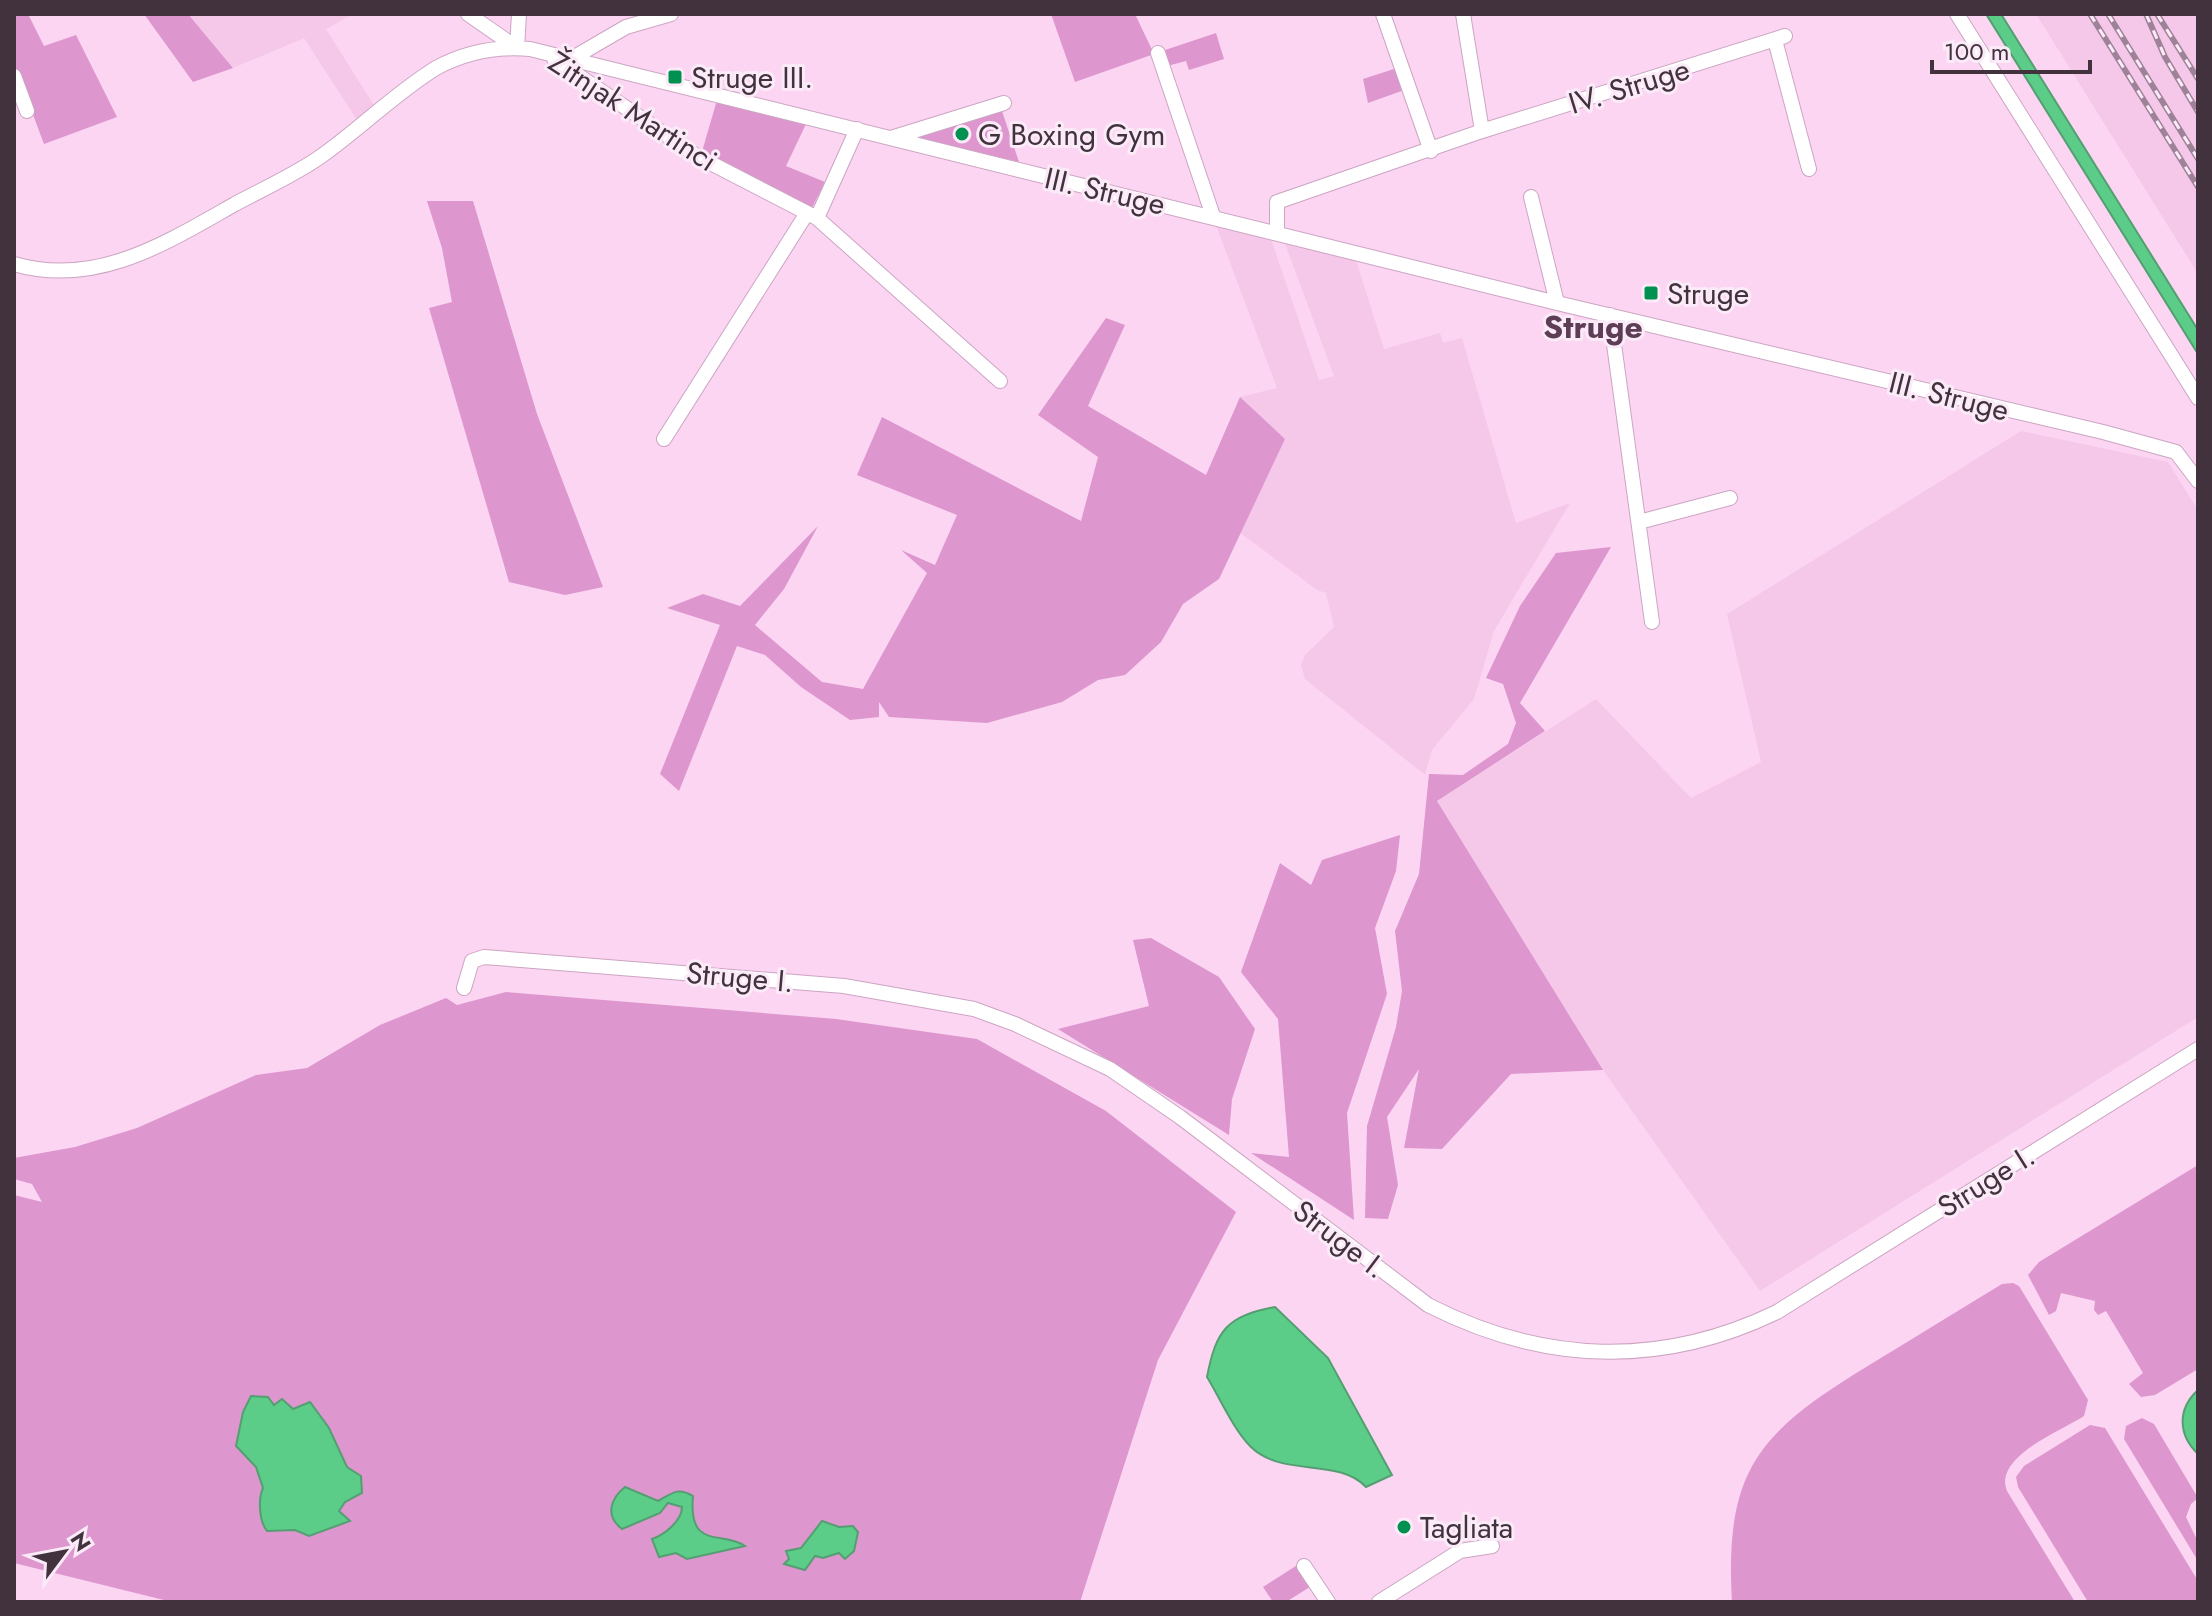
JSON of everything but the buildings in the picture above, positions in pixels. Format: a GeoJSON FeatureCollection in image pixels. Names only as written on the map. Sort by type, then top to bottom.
{"type":"FeatureCollection","features":[{"type":"Feature","properties":{"kind":"street"},"geometry":{"type":"LineString","coordinates":[[468,14],[517,48]]}},
{"type":"Feature","properties":{"kind":"street"},"geometry":{"type":"LineString","coordinates":[[517,48],[519,14]]}},
{"type":"Feature","properties":{"kind":"street"},"geometry":{"type":"LineString","coordinates":[[571,59],[626,27],[671,14]]}},
{"type":"Feature","properties":{"kind":"street"},"geometry":{"type":"LineString","coordinates":[[1383,14],[1431,151]]}},
{"type":"Feature","properties":{"kind":"street"},"geometry":{"type":"LineString","coordinates":[[1463,14],[1482,131]]}},
{"type":"Feature","properties":{"kind":"street"},"geometry":{"type":"LineString","coordinates":[[1957,14],[2198,398]]}},
{"type":"Feature","properties":{"kind":"street","name":"IV. Struge"},"geometry":{"type":"LineString","coordinates":[[1277,232],[1277,202],[1482,131],[1780,38],[1809,169]]}},
{"type":"Feature","properties":{"kind":"street","name":"Žitnjak Martinci"},"geometry":{"type":"LineString","coordinates":[[14,264],[39,270],[81,270],[109,266],[153,250],[319,158],[436,68],[467,55],[517,48],[543,52],[697,156],[812,215],[1000,381]]}},
{"type":"Feature","properties":{"kind":"street","name":"III. Struge"},"geometry":{"type":"LineString","coordinates":[[543,52],[1557,303],[2176,452],[2198,481]]}},
{"type":"Feature","properties":{"kind":"street","name":"III. Struge"},"geometry":{"type":"LineString","coordinates":[[1158,53],[1213,216]]}},
{"type":"Feature","properties":{"kind":"street"},"geometry":{"type":"LineString","coordinates":[[14,76],[27,111]]}},
{"type":"Feature","properties":{"kind":"street"},"geometry":{"type":"LineString","coordinates":[[891,138],[1004,103]]}},
{"type":"Feature","properties":{"kind":"street"},"geometry":{"type":"LineString","coordinates":[[664,439],[812,215],[857,129]]}},
{"type":"Feature","properties":{"kind":"street"},"geometry":{"type":"LineString","coordinates":[[1531,197],[1557,303]]}},
{"type":"Feature","properties":{"kind":"street"},"geometry":{"type":"LineString","coordinates":[[1610,315],[1652,622]]}},
{"type":"Feature","properties":{"kind":"street"},"geometry":{"type":"LineString","coordinates":[[1639,522],[1730,498]]}},
{"type":"Feature","properties":{"kind":"street","name":"Struge I."},"geometry":{"type":"LineString","coordinates":[[464,988],[472,961],[484,957],[844,986],[974,1009],[1110,1069],[1180,1117],[1428,1305],[1489,1331],[1537,1344],[1649,1352],[1730,1334],[1777,1312],[2198,1049]]}},
{"type":"Feature","properties":{"kind":"street"},"geometry":{"type":"LineString","coordinates":[[1379,1602],[1460,1551],[1492,1546]]}},
{"type":"Feature","properties":{"kind":"street"},"geometry":{"type":"LineString","coordinates":[[1304,1566],[1328,1602]]}},
{"type":"Feature","properties":{"kind":"shaded area"},"geometry":{"type":"Polygon","coordinates":[[[14,14],[28,14],[44,46],[76,35],[117,117],[44,144],[14,64],[14,14]]]}},
{"type":"Feature","properties":{"kind":"shaded area"},"geometry":{"type":"Polygon","coordinates":[[[144,14],[188,14],[233,68],[193,82],[144,14]]]}},
{"type":"Feature","properties":{"kind":"shaded area"},"geometry":{"type":"Polygon","coordinates":[[[188,14],[353,14],[326,29],[375,107],[357,120],[304,38],[233,68],[188,14]]]}},
{"type":"Feature","properties":{"kind":"shaded area"},"geometry":{"type":"Polygon","coordinates":[[[1051,14],[1135,14],[1154,54],[1075,82],[1051,14]]]}},
{"type":"Feature","properties":{"kind":"shaded area"},"geometry":{"type":"Polygon","coordinates":[[[1986,14],[2001,14],[2198,330],[2198,354],[1986,14]]]}},
{"type":"Feature","properties":{"kind":"shaded area"},"geometry":{"type":"Polygon","coordinates":[[[2036,14],[2198,14],[2198,274],[2036,14]]]}},
{"type":"Feature","properties":{"kind":"shaded area"},"geometry":{"type":"Polygon","coordinates":[[[1216,33],[1224,59],[1189,70],[1186,61],[1167,66],[1162,51],[1216,33]]]}},
{"type":"Feature","properties":{"kind":"shaded area"},"geometry":{"type":"Polygon","coordinates":[[[1400,67],[1407,89],[1368,103],[1363,79],[1400,67]]]}},
{"type":"Feature","properties":{"kind":"shaded area"},"geometry":{"type":"Polygon","coordinates":[[[717,100],[806,124],[786,166],[825,182],[811,210],[701,155],[717,100]]]}},
{"type":"Feature","properties":{"kind":"shaded area","name":"G Boxing Gym"},"geometry":{"type":"Polygon","coordinates":[[[1000,105],[1019,162],[915,137],[1000,105]]]}},
{"type":"Feature","properties":{"kind":"shaded area"},"geometry":{"type":"Polygon","coordinates":[[[427,201],[473,201],[537,414],[603,587],[565,595],[509,582],[429,308],[452,302],[442,248],[427,201]]]}},
{"type":"Feature","properties":{"kind":"shaded area"},"geometry":{"type":"Polygon","coordinates":[[[1216,225],[1270,236],[1319,380],[1334,376],[1284,241],[1355,257],[1384,349],[1440,333],[1443,343],[1462,338],[1516,523],[1570,503],[1494,631],[1474,699],[1432,750],[1425,775],[1305,679],[1301,665],[1305,655],[1334,627],[1326,593],[1317,590],[1239,532],[1285,439],[1240,397],[1277,388],[1216,225]]]}},
{"type":"Feature","properties":{"kind":"shaded area"},"geometry":{"type":"Polygon","coordinates":[[[1106,318],[1125,325],[1088,406],[1206,475],[1240,397],[1285,439],[1219,579],[1183,604],[1161,642],[1125,675],[1098,680],[1062,702],[987,723],[889,717],[879,702],[879,717],[850,720],[801,687],[765,655],[737,646],[679,791],[660,774],[720,625],[667,608],[703,594],[740,606],[818,526],[784,589],[755,625],[822,682],[863,689],[927,573],[901,550],[935,565],[957,515],[857,475],[882,417],[1081,521],[1098,457],[1038,415],[1106,318]]]}},
{"type":"Feature","properties":{"kind":"shaded area"},"geometry":{"type":"Polygon","coordinates":[[[2021,431],[2168,462],[2198,510],[2198,1017],[1760,1291],[1603,1070],[1437,801],[1596,699],[1691,798],[1761,762],[1727,614],[2021,431]]]}},
{"type":"Feature","properties":{"kind":"shaded area"},"geometry":{"type":"Polygon","coordinates":[[[1611,547],[1520,703],[1545,731],[1437,801],[1603,1070],[1511,1074],[1442,1149],[1404,1148],[1419,1069],[1387,1117],[1398,1185],[1388,1219],[1365,1218],[1367,1126],[1396,1027],[1402,991],[1395,931],[1419,874],[1429,774],[1463,775],[1508,744],[1516,723],[1503,684],[1486,678],[1520,606],[1556,553],[1611,547]]]}},
{"type":"Feature","properties":{"kind":"shaded area"},"geometry":{"type":"Polygon","coordinates":[[[1400,835],[1396,871],[1375,928],[1387,994],[1347,1113],[1354,1220],[1251,1153],[1289,1157],[1278,1019],[1241,972],[1280,863],[1311,885],[1322,860],[1400,835]]]}},
{"type":"Feature","properties":{"kind":"shaded area"},"geometry":{"type":"Polygon","coordinates":[[[1151,938],[1219,977],[1255,1029],[1232,1099],[1229,1135],[1058,1029],[1149,1006],[1133,940],[1151,938]]]}},
{"type":"Feature","properties":{"kind":"shaded area"},"geometry":{"type":"Polygon","coordinates":[[[506,992],[836,1019],[977,1039],[1106,1111],[1236,1212],[1158,1360],[1080,1602],[172,1602],[14,1563],[14,1195],[42,1202],[32,1184],[14,1179],[14,1158],[75,1147],[137,1128],[256,1075],[307,1068],[380,1025],[446,998],[457,1005],[506,992]]]}},
{"type":"Feature","properties":{"kind":"shaded area"},"geometry":{"type":"Polygon","coordinates":[[[2198,1165],[2198,1369],[2155,1395],[2141,1397],[2129,1384],[2143,1373],[2106,1311],[2098,1315],[2094,1310],[2095,1301],[2061,1293],[2056,1311],[2049,1315],[2028,1275],[2039,1262],[2198,1165]]]}},
{"type":"Feature","properties":{"kind":"shaded area"},"geometry":{"type":"Polygon","coordinates":[[[2002,1284],[2019,1286],[2088,1400],[2084,1416],[2019,1456],[2005,1479],[2007,1491],[2075,1602],[1732,1602],[1731,1556],[1735,1517],[1743,1485],[1757,1458],[1777,1433],[1833,1388],[2002,1284]]]}},
{"type":"Feature","properties":{"kind":"shaded area"},"geometry":{"type":"Polygon","coordinates":[[[1275,1307],[1328,1358],[1392,1475],[1366,1487],[1341,1472],[1279,1462],[1264,1456],[1251,1447],[1238,1431],[1207,1377],[1211,1361],[1226,1328],[1245,1315],[1275,1307]]]}},
{"type":"Feature","properties":{"kind":"shaded area"},"geometry":{"type":"Polygon","coordinates":[[[2198,1390],[2198,1454],[2187,1439],[2183,1414],[2198,1390]]]}},
{"type":"Feature","properties":{"kind":"shaded area"},"geometry":{"type":"Polygon","coordinates":[[[251,1396],[268,1397],[274,1405],[282,1399],[293,1409],[310,1402],[329,1428],[347,1467],[361,1476],[362,1493],[345,1502],[339,1511],[350,1521],[309,1536],[295,1530],[267,1531],[261,1516],[263,1488],[256,1467],[236,1446],[243,1412],[251,1396]]]}},
{"type":"Feature","properties":{"kind":"shaded area"},"geometry":{"type":"Polygon","coordinates":[[[2142,1418],[2154,1424],[2198,1498],[2191,1504],[2186,1517],[2198,1542],[2198,1561],[2124,1439],[2126,1426],[2142,1418]]]}},
{"type":"Feature","properties":{"kind":"shaded area"},"geometry":{"type":"Polygon","coordinates":[[[2090,1425],[2105,1428],[2198,1581],[2198,1602],[2088,1602],[2018,1487],[2016,1477],[2024,1466],[2090,1425]]]}},
{"type":"Feature","properties":{"kind":"shaded area"},"geometry":{"type":"Polygon","coordinates":[[[625,1487],[658,1501],[675,1492],[688,1493],[693,1496],[693,1513],[701,1532],[745,1546],[687,1559],[676,1553],[659,1557],[652,1539],[672,1527],[682,1507],[668,1503],[660,1513],[622,1529],[613,1519],[612,1508],[625,1487]]]}},
{"type":"Feature","properties":{"kind":"shaded area"},"geometry":{"type":"Polygon","coordinates":[[[822,1521],[839,1527],[853,1526],[858,1532],[854,1551],[845,1559],[839,1553],[823,1558],[815,1556],[805,1570],[784,1564],[789,1559],[786,1551],[801,1548],[822,1521]]]}},
{"type":"Feature","properties":{"kind":"shaded area"},"geometry":{"type":"Polygon","coordinates":[[[1299,1564],[1313,1585],[1286,1602],[1273,1602],[1263,1587],[1299,1564]]]}},
{"type":"Feature","properties":{"kind":"railway"},"geometry":{"type":"LineString","coordinates":[[2090,14],[2198,187]]}},
{"type":"Feature","properties":{"kind":"railway"},"geometry":{"type":"LineString","coordinates":[[2108,14],[2198,159]]}},
{"type":"Feature","properties":{"kind":"railway"},"geometry":{"type":"LineString","coordinates":[[2146,14],[2165,57],[2198,112]]}},
{"type":"Feature","properties":{"kind":"railway"},"geometry":{"type":"LineString","coordinates":[[2157,14],[2198,79]]}},
{"type":"Feature","properties":{"kind":"place","name":"Struge III."},"geometry":{"type":"Point","coordinates":[675,77]}},
{"type":"Feature","properties":{"kind":"place","name":"G Boxing Gym"},"geometry":{"type":"Point","coordinates":[962,134]}},
{"type":"Feature","properties":{"kind":"place","name":"Struge"},"geometry":{"type":"Point","coordinates":[1651,293]}},
{"type":"Feature","properties":{"kind":"place","name":"Tagliata"},"geometry":{"type":"Point","coordinates":[1404,1527]}},
{"type":"Feature","properties":{"kind":"district","name":"Struge"},"geometry":{"type":"Point","coordinates":[1593,327]}}]}
